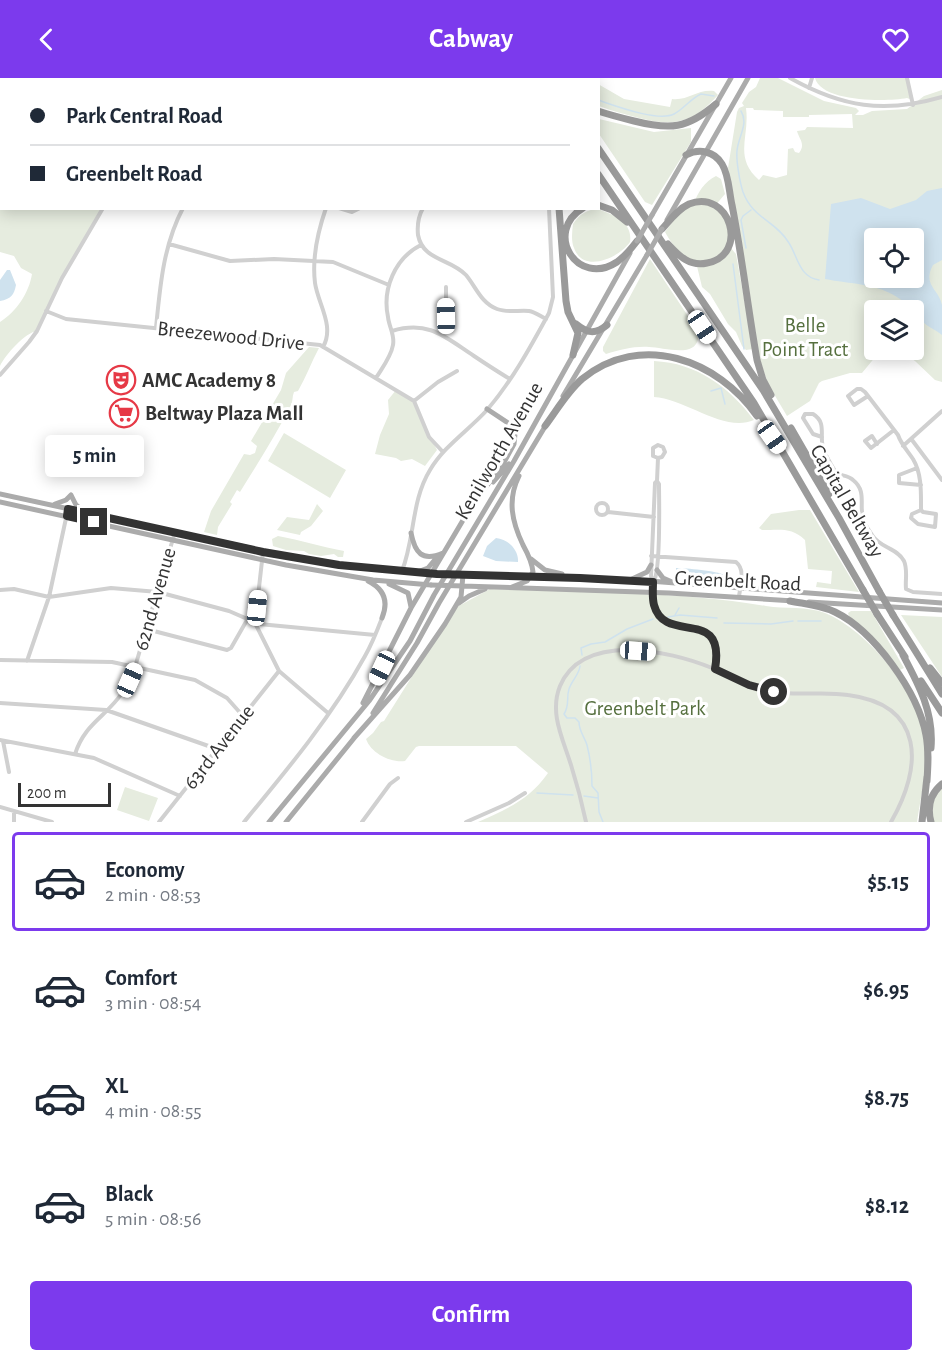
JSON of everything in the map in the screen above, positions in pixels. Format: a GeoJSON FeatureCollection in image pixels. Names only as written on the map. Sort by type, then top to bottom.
{"type":"FeatureCollection","features":[{"type":"Feature","properties":{"kind":"highway"},"geometry":{"type":"LineString","coordinates":[[600,112],[650,125],[670,127],[694,121],[716,104]]}},
{"type":"Feature","properties":{"kind":"highway"},"geometry":{"type":"LineString","coordinates":[[686,155],[697,150],[706,151],[719,161],[725,172],[760,370],[767,389],[825,484],[839,518]]}},
{"type":"Feature","properties":{"kind":"highway","name":"Capital Beltway"},"geometry":{"type":"LineString","coordinates":[[600,151],[763,390],[839,518],[901,629],[942,694]]}},
{"type":"Feature","properties":{"kind":"highway","name":"Capital Beltway"},"geometry":{"type":"LineString","coordinates":[[600,177],[754,403],[877,614],[942,713]]}},
{"type":"Feature","properties":{"kind":"highway"},"geometry":{"type":"LineString","coordinates":[[641,210],[673,249],[681,257],[693,263],[705,264],[718,260],[727,250],[732,228],[727,217],[717,207],[704,202],[696,202],[683,207],[662,229]]}},
{"type":"Feature","properties":{"kind":"highway"},"geometry":{"type":"LineString","coordinates":[[600,207],[612,210],[636,231]]}},
{"type":"Feature","properties":{"kind":"highway"},"geometry":{"type":"LineString","coordinates":[[558,210],[566,301],[578,333],[573,355]]}},
{"type":"Feature","properties":{"kind":"highway"},"geometry":{"type":"LineString","coordinates":[[581,210],[572,218],[565,234],[568,252],[580,265],[592,269],[605,268],[619,261],[637,242]]}},
{"type":"Feature","properties":{"kind":"highway"},"geometry":{"type":"LineString","coordinates":[[572,320],[585,331],[598,331],[607,325]]}},
{"type":"Feature","properties":{"kind":"highway"},"geometry":{"type":"LineString","coordinates":[[545,426],[575,386],[596,370],[630,357],[650,355],[670,357],[703,367],[736,390],[748,402],[799,477]]}},
{"type":"Feature","properties":{"kind":"highway"},"geometry":{"type":"LineString","coordinates":[[790,601],[827,609],[844,617],[863,633],[889,662],[910,694],[923,724],[928,750],[927,781]]}},
{"type":"Feature","properties":{"kind":"highway"},"geometry":{"type":"LineString","coordinates":[[901,629],[942,683]]}},
{"type":"Feature","properties":{"kind":"highway"},"geometry":{"type":"LineString","coordinates":[[903,655],[921,689],[929,714],[932,741],[922,822]]}},
{"type":"Feature","properties":{"kind":"highway"},"geometry":{"type":"LineString","coordinates":[[931,822],[929,803],[934,792],[942,784]]}},
{"type":"Feature","properties":{"kind":"main road","name":"Kenilworth Avenue"},"geometry":{"type":"LineString","coordinates":[[268,822],[369,701],[410,641],[731,78]]}},
{"type":"Feature","properties":{"kind":"main road","name":"Kenilworth Avenue"},"geometry":{"type":"LineString","coordinates":[[286,822],[354,738],[412,653],[445,593],[607,325],[750,78]]}},
{"type":"Feature","properties":{"kind":"main road"},"geometry":{"type":"LineString","coordinates":[[354,719],[374,685],[411,608],[434,574],[442,554],[481,492],[502,466],[515,441],[511,425],[488,409]]}},
{"type":"Feature","properties":{"kind":"main road"},"geometry":{"type":"LineString","coordinates":[[466,516],[523,445]]}},
{"type":"Feature","properties":{"kind":"main road"},"geometry":{"type":"LineString","coordinates":[[509,588],[523,584],[531,576],[530,558],[515,528],[511,512],[513,487],[525,460]]}},
{"type":"Feature","properties":{"kind":"main road","name":"Greenbelt Road"},"geometry":{"type":"LineString","coordinates":[[0,494],[263,552],[339,565],[434,574],[630,580],[942,603]]}},
{"type":"Feature","properties":{"kind":"main road"},"geometry":{"type":"LineString","coordinates":[[50,505],[62,502],[71,495],[76,505],[86,512]]}},
{"type":"Feature","properties":{"kind":"main road","name":"Greenbelt Road"},"geometry":{"type":"LineString","coordinates":[[0,502],[262,560],[385,582],[739,597],[942,610]]}},
{"type":"Feature","properties":{"kind":"main road"},"geometry":{"type":"LineString","coordinates":[[411,533],[414,546],[419,554],[429,557],[442,554]]}},
{"type":"Feature","properties":{"kind":"main road"},"geometry":{"type":"LineString","coordinates":[[416,572],[428,568],[442,554]]}},
{"type":"Feature","properties":{"kind":"main road"},"geometry":{"type":"LineString","coordinates":[[530,558],[539,567],[551,572],[580,578]]}},
{"type":"Feature","properties":{"kind":"main road"},"geometry":{"type":"LineString","coordinates":[[630,580],[647,572],[651,565]]}},
{"type":"Feature","properties":{"kind":"main road"},"geometry":{"type":"LineString","coordinates":[[657,570],[663,578],[673,583]]}},
{"type":"Feature","properties":{"kind":"main road"},"geometry":{"type":"LineString","coordinates":[[354,738],[410,675],[458,604],[466,575]]}},
{"type":"Feature","properties":{"kind":"main road"},"geometry":{"type":"LineString","coordinates":[[357,578],[373,584],[383,594],[386,606],[382,618]]}},
{"type":"Feature","properties":{"kind":"main road"},"geometry":{"type":"LineString","coordinates":[[385,582],[408,593],[411,608]]}},
{"type":"Feature","properties":{"kind":"main road"},"geometry":{"type":"LineString","coordinates":[[458,604],[469,596],[491,588]]}},
{"type":"Feature","properties":{"kind":"street"},"geometry":{"type":"LineString","coordinates":[[790,78],[834,99],[862,105],[913,105],[942,97]]}},
{"type":"Feature","properties":{"kind":"street"},"geometry":{"type":"LineString","coordinates":[[809,88],[812,78]]}},
{"type":"Feature","properties":{"kind":"street"},"geometry":{"type":"LineString","coordinates":[[907,78],[913,105]]}},
{"type":"Feature","properties":{"kind":"street"},"geometry":{"type":"LineString","coordinates":[[0,375],[29,342],[62,278],[102,210]]}},
{"type":"Feature","properties":{"kind":"street"},"geometry":{"type":"LineString","coordinates":[[156,328],[163,270],[169,244],[182,210]]}},
{"type":"Feature","properties":{"kind":"street"},"geometry":{"type":"LineString","coordinates":[[324,347],[326,324],[316,286],[315,261],[325,210]]}},
{"type":"Feature","properties":{"kind":"street"},"geometry":{"type":"LineString","coordinates":[[422,210],[417,225],[421,245],[430,255],[450,263],[463,272],[480,296],[492,307],[505,311],[531,312],[546,319]]}},
{"type":"Feature","properties":{"kind":"street"},"geometry":{"type":"LineString","coordinates":[[402,571],[416,507],[430,470],[443,452],[488,409],[510,379],[546,319],[553,297],[549,210]]}},
{"type":"Feature","properties":{"kind":"street"},"geometry":{"type":"LineString","coordinates":[[169,244],[230,261],[274,259],[329,262],[343,265],[367,278],[389,285]]}},
{"type":"Feature","properties":{"kind":"street"},"geometry":{"type":"LineString","coordinates":[[376,378],[392,350],[392,331],[387,311],[389,285],[401,261],[411,250],[421,245]]}},
{"type":"Feature","properties":{"kind":"street"},"geometry":{"type":"LineString","coordinates":[[441,333],[446,319],[446,287]]}},
{"type":"Feature","properties":{"kind":"street","name":"Breezewood Drive"},"geometry":{"type":"LineString","coordinates":[[46,311],[66,319],[317,344],[414,402]]}},
{"type":"Feature","properties":{"kind":"street"},"geometry":{"type":"LineString","coordinates":[[392,331],[417,327],[441,333],[510,379]]}},
{"type":"Feature","properties":{"kind":"street"},"geometry":{"type":"LineString","coordinates":[[443,452],[429,437],[414,402],[438,382],[457,371]]}},
{"type":"Feature","properties":{"kind":"street"},"geometry":{"type":"LineString","coordinates":[[868,396],[854,405],[848,396],[859,389],[863,390],[868,396],[894,430],[917,468],[921,485],[921,510]]}},
{"type":"Feature","properties":{"kind":"street"},"geometry":{"type":"LineString","coordinates":[[903,446],[942,411]]}},
{"type":"Feature","properties":{"kind":"street"},"geometry":{"type":"LineString","coordinates":[[822,436],[813,434],[803,418],[805,414],[813,414],[820,419],[824,451],[836,473],[849,477],[859,487],[863,498],[863,519],[873,537],[879,544],[896,552],[904,561],[905,587],[913,592],[942,594]]}},
{"type":"Feature","properties":{"kind":"street"},"geometry":{"type":"LineString","coordinates":[[877,444],[872,436],[865,441],[871,448],[877,444],[894,430]]}},
{"type":"Feature","properties":{"kind":"street"},"geometry":{"type":"LineString","coordinates":[[912,440],[942,480]]}},
{"type":"Feature","properties":{"kind":"street"},"geometry":{"type":"LineString","coordinates":[[658,458],[657,481],[659,484],[651,556],[655,608],[663,620],[676,626],[700,629],[711,637],[717,650],[715,669]]}},
{"type":"Feature","properties":{"kind":"street"},"geometry":{"type":"LineString","coordinates":[[917,468],[899,475],[899,483],[921,485]]}},
{"type":"Feature","properties":{"kind":"street"},"geometry":{"type":"LineString","coordinates":[[27,661],[49,597],[68,509]]}},
{"type":"Feature","properties":{"kind":"street"},"geometry":{"type":"LineString","coordinates":[[921,510],[936,514],[935,527],[931,528],[912,520],[912,514],[921,510]]}},
{"type":"Feature","properties":{"kind":"street"},"geometry":{"type":"LineString","coordinates":[[608,512],[656,517]]}},
{"type":"Feature","properties":{"kind":"street"},"geometry":{"type":"LineString","coordinates":[[653,582],[657,570],[656,517]]}},
{"type":"Feature","properties":{"kind":"street","name":"62nd Avenue"},"geometry":{"type":"LineString","coordinates":[[75,754],[82,735],[122,694],[135,667],[175,531]]}},
{"type":"Feature","properties":{"kind":"street"},"geometry":{"type":"LineString","coordinates":[[263,552],[255,623],[279,671],[328,713]]}},
{"type":"Feature","properties":{"kind":"street"},"geometry":{"type":"LineString","coordinates":[[651,556],[736,562],[741,568],[739,597]]}},
{"type":"Feature","properties":{"kind":"street"},"geometry":{"type":"LineString","coordinates":[[0,590],[14,590],[49,597],[111,588],[158,592],[230,611],[255,623],[375,635]]}},
{"type":"Feature","properties":{"kind":"street"},"geometry":{"type":"LineString","coordinates":[[244,822],[295,758],[358,669],[382,618]]}},
{"type":"Feature","properties":{"kind":"street"},"geometry":{"type":"LineString","coordinates":[[146,629],[227,650],[231,648],[248,620]]}},
{"type":"Feature","properties":{"kind":"street"},"geometry":{"type":"LineString","coordinates":[[586,822],[556,716],[557,694],[566,674],[583,659],[593,654],[622,650],[669,655],[715,669],[749,685],[774,692],[854,696],[871,701],[891,712],[908,731],[913,752],[911,772],[891,822]]}},
{"type":"Feature","properties":{"kind":"street"},"geometry":{"type":"LineString","coordinates":[[0,660],[112,662],[201,682],[227,698],[243,717]]}},
{"type":"Feature","properties":{"kind":"street","name":"63rd Avenue"},"geometry":{"type":"LineString","coordinates":[[159,822],[279,671]]}},
{"type":"Feature","properties":{"kind":"street"},"geometry":{"type":"LineString","coordinates":[[0,703],[106,710],[218,749]]}},
{"type":"Feature","properties":{"kind":"street"},"geometry":{"type":"LineString","coordinates":[[9,772],[1,741],[93,758],[180,796]]}},
{"type":"Feature","properties":{"kind":"street"},"geometry":{"type":"LineString","coordinates":[[363,822],[390,784],[398,778]]}},
{"type":"Feature","properties":{"kind":"street"},"geometry":{"type":"LineString","coordinates":[[466,822],[509,803],[525,793]]}},
{"type":"Feature","properties":{"kind":"street"},"geometry":{"type":"LineString","coordinates":[[0,807],[52,822]]}},
{"type":"Feature","properties":{"kind":"street"},"geometry":{"type":"LineString","coordinates":[[14,811],[14,822]]}},
{"type":"Feature","properties":{"kind":"green space","name":"Belle Point Tract"},"geometry":{"type":"Polygon","coordinates":[[[760,78],[778,78],[824,101],[856,108],[859,111],[855,115],[863,115],[872,111],[907,109],[924,96],[942,90],[942,382],[935,380],[913,360],[924,360],[924,300],[864,300],[864,360],[873,360],[862,373],[850,373],[822,381],[810,401],[787,416],[768,384],[760,360],[728,168],[737,112],[744,106],[742,103],[749,92],[756,87],[760,78]],[[746,108],[744,146],[747,163],[759,180],[763,175],[776,178],[787,175],[788,149],[793,148],[799,153],[802,147],[797,131],[805,130],[807,127],[853,128],[852,114],[783,117],[783,111],[754,110],[746,108]]]}},
{"type":"Feature","properties":{"kind":"green space"},"geometry":{"type":"Polygon","coordinates":[[[815,78],[907,78],[912,100],[907,98],[870,100],[841,96],[820,86],[815,78]]]}},
{"type":"Feature","properties":{"kind":"green space"},"geometry":{"type":"Polygon","coordinates":[[[600,85],[624,99],[670,107],[672,99],[708,91],[714,91],[718,95],[700,112],[673,122],[651,121],[600,106],[600,85]]]}},
{"type":"Feature","properties":{"kind":"green space"},"geometry":{"type":"Polygon","coordinates":[[[600,119],[654,132],[691,128],[691,142],[652,205],[645,202],[600,135],[600,119]]]}},
{"type":"Feature","properties":{"kind":"green space"},"geometry":{"type":"Polygon","coordinates":[[[716,176],[721,179],[725,194],[714,207],[725,218],[729,227],[729,244],[736,254],[753,349],[746,350],[742,346],[736,332],[728,324],[710,294],[702,287],[696,262],[678,250],[665,232],[679,213],[694,204],[705,184],[716,176]]]}},
{"type":"Feature","properties":{"kind":"green space"},"geometry":{"type":"Polygon","coordinates":[[[0,210],[102,210],[62,278],[37,331],[27,335],[16,345],[0,366],[0,322],[21,301],[32,274],[21,268],[14,256],[0,252],[0,210]]]}},
{"type":"Feature","properties":{"kind":"green space"},"geometry":{"type":"Polygon","coordinates":[[[600,210],[621,220],[629,229],[630,242],[618,253],[601,261],[593,262],[579,256],[573,245],[573,224],[587,212],[600,210]]]}},
{"type":"Feature","properties":{"kind":"green space"},"geometry":{"type":"Polygon","coordinates":[[[650,259],[698,331],[698,340],[688,349],[638,347],[606,354],[603,347],[650,259]]]}},
{"type":"Feature","properties":{"kind":"green space"},"geometry":{"type":"Polygon","coordinates":[[[309,347],[319,348],[298,391],[294,392],[291,405],[279,427],[240,492],[237,490],[230,502],[232,504],[218,527],[217,535],[204,532],[211,511],[244,454],[255,453],[257,446],[251,441],[281,390],[286,373],[309,347]]]}},
{"type":"Feature","properties":{"kind":"green space"},"geometry":{"type":"Polygon","coordinates":[[[654,361],[684,366],[711,379],[734,397],[754,420],[742,423],[730,422],[679,403],[654,397],[654,361]]]}},
{"type":"Feature","properties":{"kind":"green space"},"geometry":{"type":"Polygon","coordinates":[[[396,390],[411,399],[437,450],[425,466],[412,459],[401,461],[375,454],[389,414],[388,400],[396,390]]]}},
{"type":"Feature","properties":{"kind":"green space"},"geometry":{"type":"Polygon","coordinates":[[[284,433],[346,470],[330,498],[268,461],[284,433]]]}},
{"type":"Feature","properties":{"kind":"green space"},"geometry":{"type":"Polygon","coordinates":[[[317,504],[323,511],[300,535],[277,530],[287,517],[309,520],[317,504]]]}},
{"type":"Feature","properties":{"kind":"green space"},"geometry":{"type":"Polygon","coordinates":[[[810,510],[859,592],[816,587],[817,582],[831,584],[832,571],[808,569],[805,540],[790,531],[759,528],[771,514],[810,510]]]}},
{"type":"Feature","properties":{"kind":"green space"},"geometry":{"type":"Polygon","coordinates":[[[278,536],[344,551],[343,557],[334,554],[321,556],[273,546],[272,539],[278,536]]]}},
{"type":"Feature","properties":{"kind":"green space","name":"Greenbelt Park"},"geometry":{"type":"Polygon","coordinates":[[[490,589],[697,597],[773,607],[811,609],[825,613],[857,633],[888,664],[911,700],[919,718],[926,757],[917,822],[478,822],[525,797],[548,773],[516,746],[419,746],[405,761],[399,761],[387,759],[377,753],[366,739],[384,721],[455,608],[490,589]]]}},
{"type":"Feature","properties":{"kind":"green space"},"geometry":{"type":"Polygon","coordinates":[[[871,611],[904,668],[900,670],[870,634],[849,616],[848,613],[871,611]]]}},
{"type":"Feature","properties":{"kind":"green space"},"geometry":{"type":"Polygon","coordinates":[[[901,615],[942,617],[942,677],[901,615]]]}},
{"type":"Feature","properties":{"kind":"green space"},"geometry":{"type":"Polygon","coordinates":[[[125,787],[158,798],[149,821],[117,810],[125,787]]]}},
{"type":"Feature","properties":{"kind":"green space"},"geometry":{"type":"Polygon","coordinates":[[[942,787],[942,822],[934,822],[933,803],[942,787]]]}},
{"type":"Feature","properties":{"kind":"water"},"geometry":{"type":"Polygon","coordinates":[[[942,188],[942,260],[933,265],[929,277],[942,305],[942,335],[924,323],[924,300],[900,300],[876,288],[924,288],[924,228],[864,228],[864,285],[825,279],[831,204],[861,198],[890,209],[916,200],[927,191],[942,188]]]}},
{"type":"Feature","properties":{"kind":"water"},"geometry":{"type":"Polygon","coordinates":[[[7,270],[10,270],[16,285],[11,296],[0,301],[0,280],[7,270]]]}},
{"type":"Feature","properties":{"kind":"water"},"geometry":{"type":"Polygon","coordinates":[[[496,538],[505,540],[512,546],[517,553],[518,562],[496,561],[483,556],[487,546],[496,538]]]}},
{"type":"Feature","properties":{"kind":"water"},"geometry":{"type":"Polygon","coordinates":[[[676,568],[724,575],[718,578],[678,575],[676,568]]]}},
{"type":"Feature","properties":{"kind":"waterway"},"geometry":{"type":"LineString","coordinates":[[600,101],[648,115],[667,116],[678,112],[701,94],[714,96]]}},
{"type":"Feature","properties":{"kind":"waterway"},"geometry":{"type":"LineString","coordinates":[[741,111],[744,126],[738,146],[738,172],[747,201],[758,214],[783,235],[803,271],[819,280]]}},
{"type":"Feature","properties":{"kind":"waterway"},"geometry":{"type":"LineString","coordinates":[[746,248],[741,220],[751,210]]}},
{"type":"Feature","properties":{"kind":"waterway"},"geometry":{"type":"LineString","coordinates":[[733,264],[744,349]]}},
{"type":"Feature","properties":{"kind":"waterway"},"geometry":{"type":"LineString","coordinates":[[711,391],[721,388],[725,404]]}},
{"type":"Feature","properties":{"kind":"waterway"},"geometry":{"type":"LineString","coordinates":[[675,615],[679,608]]}},
{"type":"Feature","properties":{"kind":"waterway"},"geometry":{"type":"LineString","coordinates":[[668,617],[680,615],[717,618]]}},
{"type":"Feature","properties":{"kind":"waterway"},"geometry":{"type":"LineString","coordinates":[[582,655],[581,648],[605,642],[627,629],[653,619]]}},
{"type":"Feature","properties":{"kind":"waterway"},"geometry":{"type":"LineString","coordinates":[[724,623],[771,624],[793,621]]}},
{"type":"Feature","properties":{"kind":"waterway"},"geometry":{"type":"LineString","coordinates":[[798,621],[821,621]]}},
{"type":"Feature","properties":{"kind":"waterway"},"geometry":{"type":"LineString","coordinates":[[580,666],[569,689],[564,714],[567,718],[575,718],[579,722],[587,745],[592,786],[598,793],[599,812],[603,822]]}},
{"type":"Feature","properties":{"kind":"waterway"},"geometry":{"type":"LineString","coordinates":[[537,793],[573,795]]}},
{"type":"Feature","properties":{"kind":"waterway"},"geometry":{"type":"LineString","coordinates":[[584,796],[598,798]]}},
{"type":"Feature","properties":{"kind":"place","name":"AMC Academy 8"},"geometry":{"type":"Point","coordinates":[121,380]}},
{"type":"Feature","properties":{"kind":"place","name":"Beltway Plaza Mall"},"geometry":{"type":"Point","coordinates":[124,413]}},
{"type":"Feature","properties":{"kind":"route"},"geometry":{"type":"LineString","coordinates":[[94,522],[67,516],[68,509],[263,552],[339,565],[437,574],[653,582],[653,604],[660,618],[673,626],[700,629],[711,637],[717,650],[715,669],[749,685],[774,692]]}}]}
